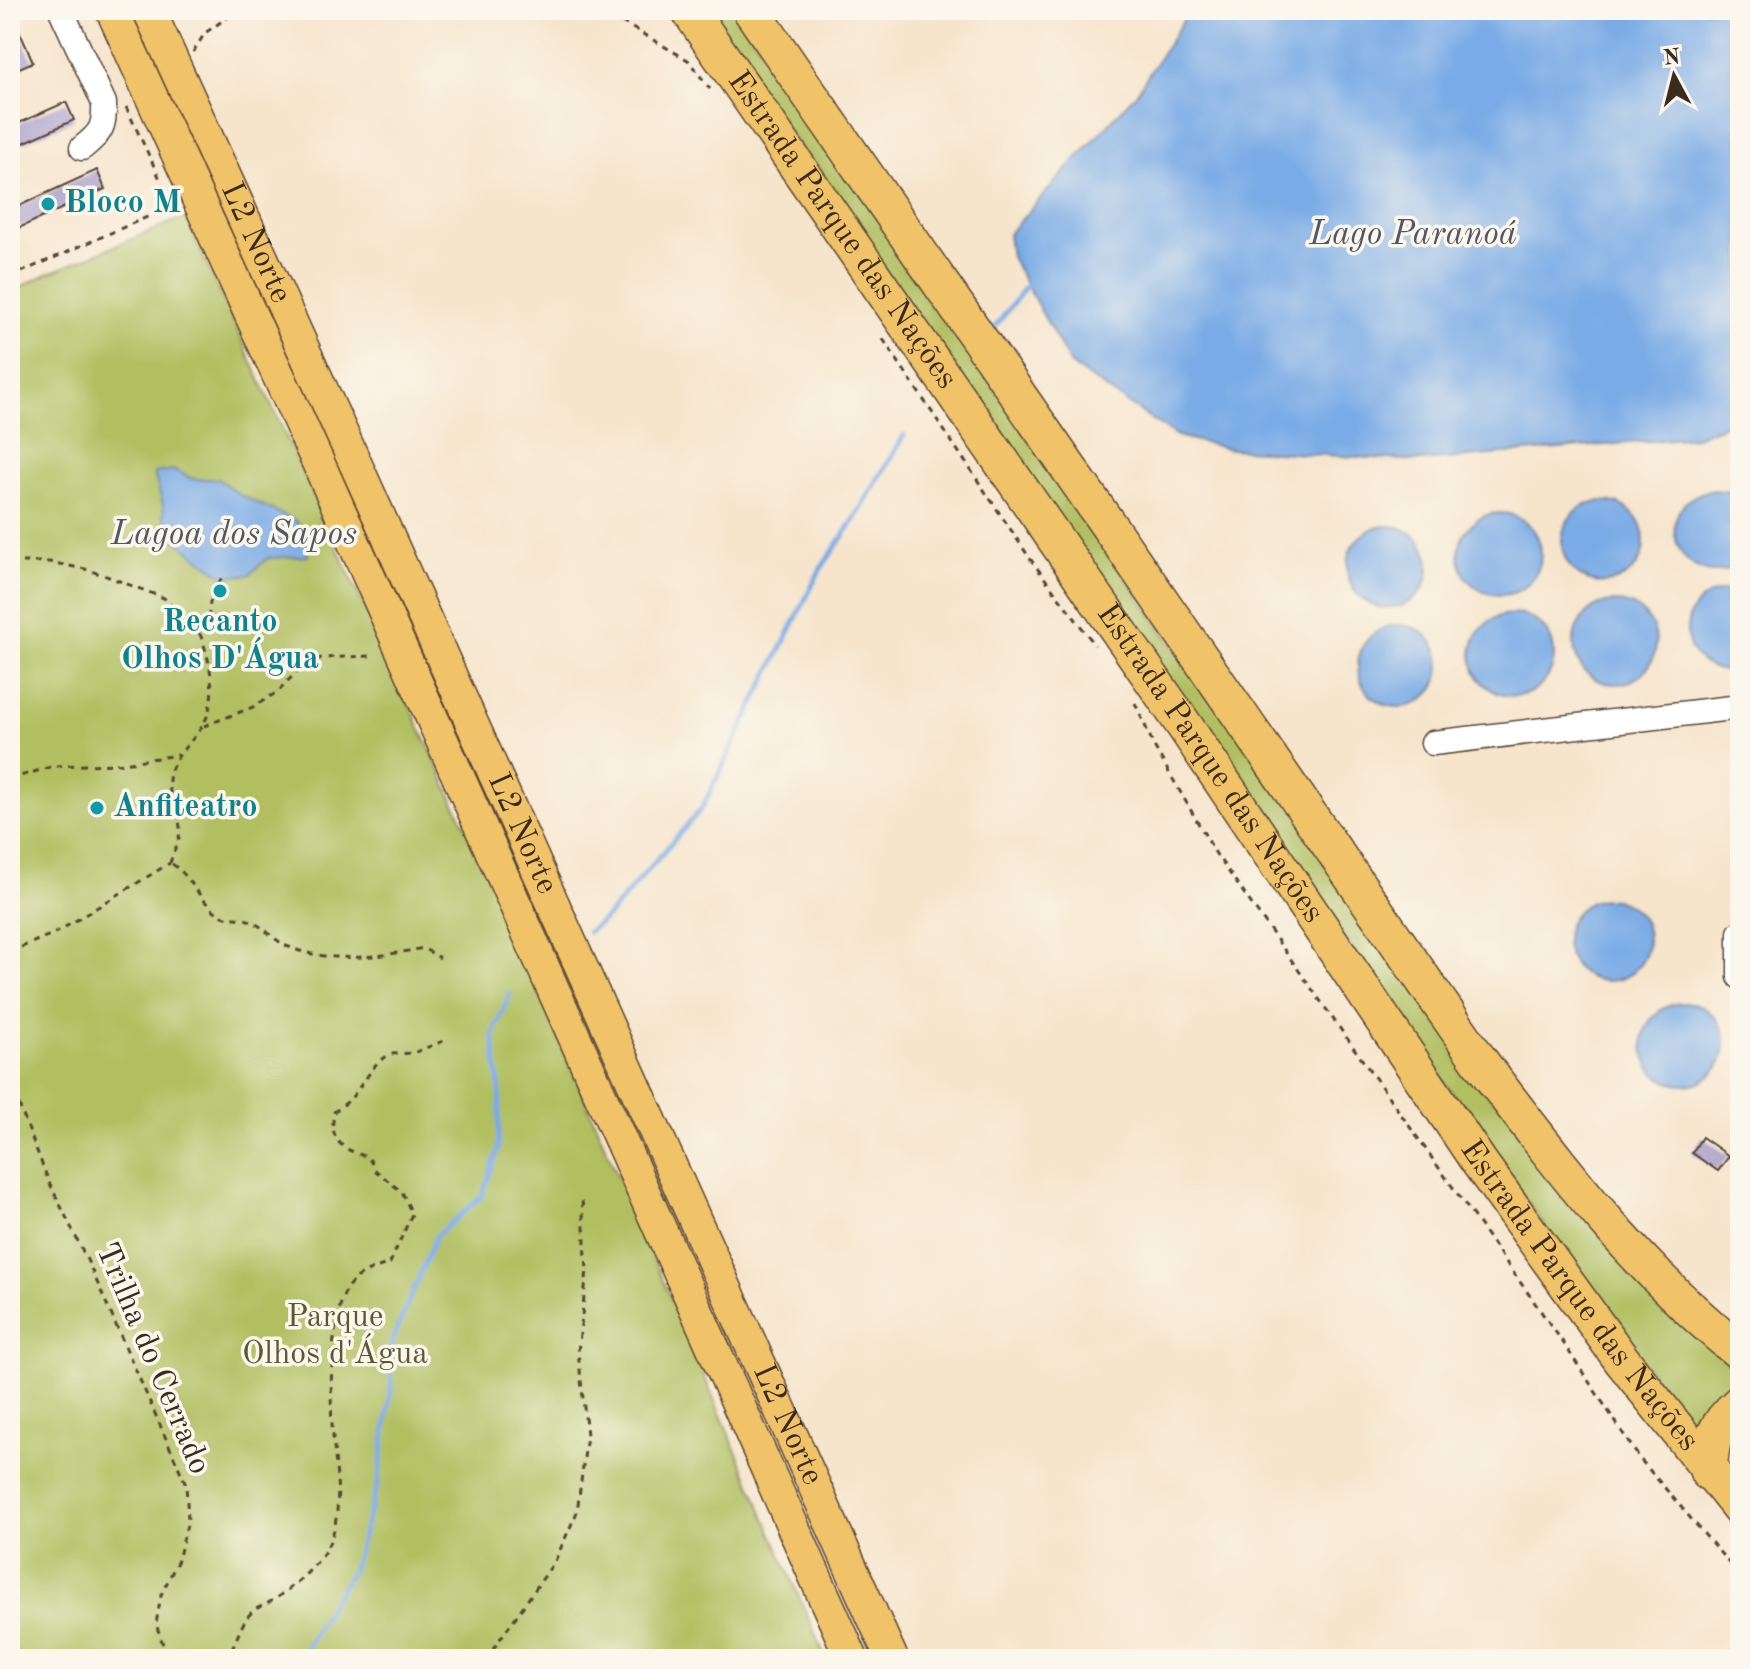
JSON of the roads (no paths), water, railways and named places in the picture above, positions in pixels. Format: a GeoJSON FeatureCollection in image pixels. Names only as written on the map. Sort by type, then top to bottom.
{"type":"FeatureCollection","features":[{"type":"Feature","properties":{"kind":"highway","name":"Estrada Parque das Nações"},"geometry":{"type":"LineString","coordinates":[[689,10],[1186,728],[1479,1162],[1621,1359],[1708,1472],[1740,1508]]}},
{"type":"Feature","properties":{"kind":"highway","name":"Estrada Parque das Nações"},"geometry":{"type":"LineString","coordinates":[[751,10],[1479,1060],[1570,1182],[1619,1237],[1657,1277],[1740,1352]]}},
{"type":"Feature","properties":{"kind":"highway"},"geometry":{"type":"LineString","coordinates":[[1708,1472],[1711,1440],[1725,1417],[1740,1403]]}},
{"type":"Feature","properties":{"kind":"main road","name":"L2 Norte"},"geometry":{"type":"LineString","coordinates":[[112,10],[321,469],[852,1659]]}},
{"type":"Feature","properties":{"kind":"main road","name":"L2 Norte"},"geometry":{"type":"LineString","coordinates":[[149,10],[892,1659]]}},
{"type":"Feature","properties":{"kind":"main road"},"geometry":{"type":"LineString","coordinates":[[321,469],[352,456]]}},
{"type":"Feature","properties":{"kind":"street"},"geometry":{"type":"LineString","coordinates":[[61,10],[104,103],[105,119],[98,135],[82,148]]}},
{"type":"Feature","properties":{"kind":"street"},"geometry":{"type":"LineString","coordinates":[[1433,743],[1740,707]]}},
{"type":"Feature","properties":{"kind":"street"},"geometry":{"type":"LineString","coordinates":[[1740,933],[1740,977]]}},
{"type":"Feature","properties":{"kind":"water","name":"Lago Paranoá"},"geometry":{"type":"Polygon","coordinates":[[[1190,10],[1740,10],[1740,418],[1696,437],[1421,461],[1230,449],[1177,436],[1071,365],[1011,257],[1008,234],[1135,95],[1190,10]]]}},
{"type":"Feature","properties":{"kind":"water","name":"Lagoa dos Sapos"},"geometry":{"type":"Polygon","coordinates":[[[174,470],[193,479],[218,479],[240,495],[296,521],[308,537],[308,556],[268,558],[249,575],[224,576],[165,530],[163,505],[154,473],[174,470]]]}},
{"type":"Feature","properties":{"kind":"water"},"geometry":{"type":"Polygon","coordinates":[[[1715,490],[1725,491],[1740,499],[1740,563],[1719,571],[1701,569],[1687,559],[1678,544],[1675,527],[1679,511],[1692,497],[1715,490]]]}},
{"type":"Feature","properties":{"kind":"water"},"geometry":{"type":"Polygon","coordinates":[[[1603,501],[1619,504],[1632,513],[1641,526],[1644,542],[1641,558],[1632,571],[1619,580],[1603,583],[1587,580],[1574,571],[1565,558],[1562,542],[1565,526],[1574,513],[1587,504],[1603,501]]]}},
{"type":"Feature","properties":{"kind":"water"},"geometry":{"type":"Polygon","coordinates":[[[1500,513],[1516,516],[1529,525],[1538,538],[1541,554],[1538,570],[1529,583],[1516,592],[1500,595],[1484,592],[1471,583],[1462,570],[1459,554],[1462,538],[1471,525],[1484,516],[1500,513]]]}},
{"type":"Feature","properties":{"kind":"water"},"geometry":{"type":"Polygon","coordinates":[[[1388,526],[1404,529],[1417,538],[1426,551],[1429,567],[1426,583],[1417,596],[1404,605],[1388,608],[1372,605],[1359,596],[1350,583],[1347,567],[1350,551],[1359,538],[1372,529],[1388,526]]]}},
{"type":"Feature","properties":{"kind":"water"},"geometry":{"type":"Polygon","coordinates":[[[1727,590],[1740,592],[1740,670],[1719,670],[1703,663],[1693,652],[1687,637],[1688,622],[1695,607],[1708,596],[1727,590]]]}},
{"type":"Feature","properties":{"kind":"water"},"geometry":{"type":"Polygon","coordinates":[[[1615,602],[1631,605],[1644,614],[1653,627],[1656,643],[1653,659],[1644,672],[1631,681],[1615,684],[1599,681],[1586,672],[1577,659],[1574,643],[1577,627],[1586,614],[1599,605],[1615,602]]]}},
{"type":"Feature","properties":{"kind":"water"},"geometry":{"type":"Polygon","coordinates":[[[1513,614],[1529,617],[1542,626],[1551,639],[1554,655],[1551,671],[1542,684],[1529,693],[1513,696],[1497,693],[1484,684],[1475,671],[1472,655],[1475,639],[1484,626],[1497,617],[1513,614]]]}},
{"type":"Feature","properties":{"kind":"water"},"geometry":{"type":"Polygon","coordinates":[[[1399,625],[1415,628],[1428,637],[1437,650],[1440,666],[1437,682],[1428,695],[1415,704],[1399,707],[1383,704],[1370,695],[1361,682],[1358,666],[1361,650],[1370,637],[1383,628],[1399,625]]]}},
{"type":"Feature","properties":{"kind":"water"},"geometry":{"type":"Polygon","coordinates":[[[1607,899],[1623,902],[1636,911],[1645,924],[1648,940],[1645,956],[1636,969],[1623,978],[1607,981],[1591,978],[1578,969],[1569,956],[1566,940],[1569,924],[1578,911],[1591,902],[1607,899]]]}},
{"type":"Feature","properties":{"kind":"water"},"geometry":{"type":"Polygon","coordinates":[[[1684,1003],[1700,1006],[1713,1015],[1722,1028],[1725,1044],[1722,1060],[1713,1073],[1700,1082],[1684,1085],[1668,1082],[1655,1073],[1646,1060],[1643,1044],[1646,1028],[1655,1015],[1668,1006],[1684,1003]]]}},
{"type":"Feature","properties":{"kind":"waterway"},"geometry":{"type":"LineString","coordinates":[[996,326],[1029,282]]}},
{"type":"Feature","properties":{"kind":"waterway"},"geometry":{"type":"LineString","coordinates":[[588,932],[607,917],[702,808],[820,570],[854,520],[904,435]]}},
{"type":"Feature","properties":{"kind":"waterway"},"geometry":{"type":"LineString","coordinates":[[300,1659],[352,1571],[378,1483],[391,1389],[392,1341],[436,1236],[482,1196],[498,1150],[500,1093],[493,1034],[510,993]]}},
{"type":"Feature","properties":{"kind":"place","name":"Bloco M"},"geometry":{"type":"Point","coordinates":[48,204]}},
{"type":"Feature","properties":{"kind":"place","name":"Recanto Olhos D'Água"},"geometry":{"type":"Point","coordinates":[220,591]}},
{"type":"Feature","properties":{"kind":"place","name":"Anfiteatro"},"geometry":{"type":"Point","coordinates":[97,808]}},
{"type":"Feature","properties":{"kind":"park label","name":"Parque Olhos d'Água"},"geometry":{"type":"Point","coordinates":[335,1336]}}]}
